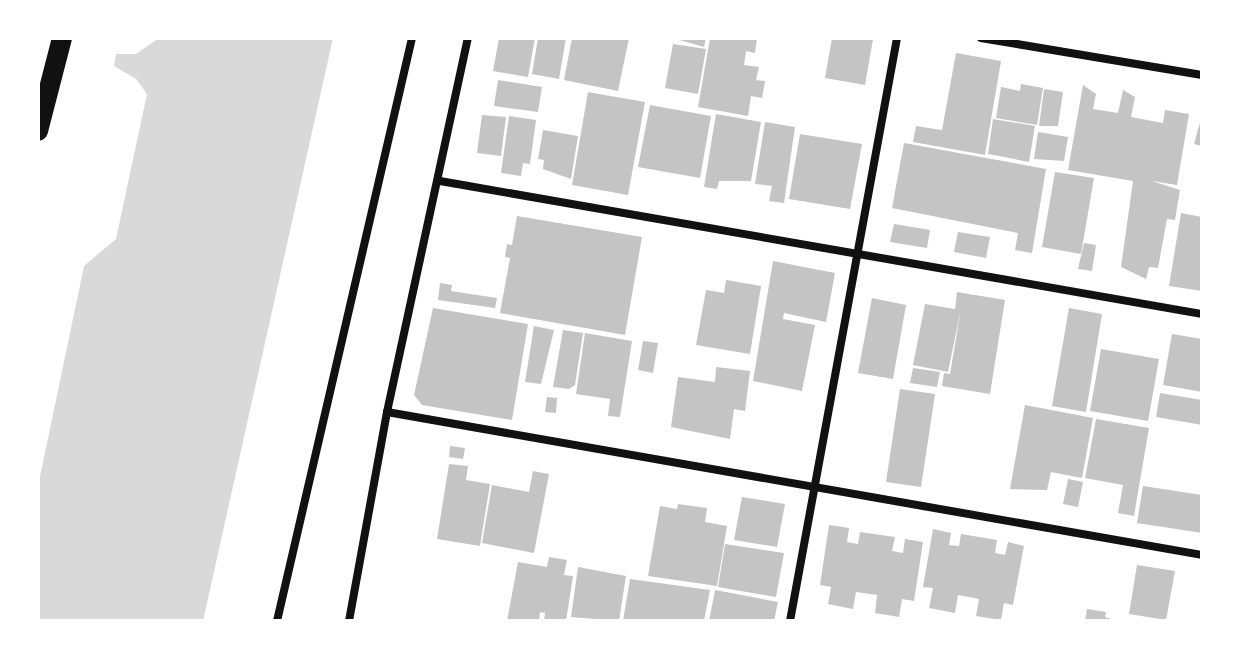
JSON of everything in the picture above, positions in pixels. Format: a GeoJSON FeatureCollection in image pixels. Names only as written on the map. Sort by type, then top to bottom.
{"type":"FeatureCollection","features":[{"type":"Feature","properties":{"kind":"main road"},"geometry":{"type":"LineString","coordinates":[[38,131],[62,38]]}},
{"type":"Feature","properties":{"kind":"street"},"geometry":{"type":"LineString","coordinates":[[277,621],[412,38]]}},
{"type":"Feature","properties":{"kind":"street"},"geometry":{"type":"LineString","coordinates":[[349,621],[387,412],[440,181],[468,38]]}},
{"type":"Feature","properties":{"kind":"street"},"geometry":{"type":"LineString","coordinates":[[790,621],[810,488],[858,253],[897,38]]}},
{"type":"Feature","properties":{"kind":"street"},"geometry":{"type":"LineString","coordinates":[[981,38],[1202,75]]}},
{"type":"Feature","properties":{"kind":"street"},"geometry":{"type":"LineString","coordinates":[[440,181],[1202,314]]}},
{"type":"Feature","properties":{"kind":"street"},"geometry":{"type":"LineString","coordinates":[[387,412],[1202,555]]}},
{"type":"Feature","properties":{"kind":"shaded area"},"geometry":{"type":"Polygon","coordinates":[[[159,38],[333,38],[203,621],[38,621],[38,486],[84,266],[116,239],[147,94],[136,79],[114,66],[116,54],[136,54],[159,38]]]}},
{"type":"Feature","properties":{"kind":"building"},"geometry":{"type":"Polygon","coordinates":[[[499,38],[535,38],[528,77],[493,71],[499,38]]]}},
{"type":"Feature","properties":{"kind":"building"},"geometry":{"type":"Polygon","coordinates":[[[538,38],[566,38],[559,79],[532,74],[538,38]]]}},
{"type":"Feature","properties":{"kind":"building"},"geometry":{"type":"Polygon","coordinates":[[[572,38],[629,38],[618,91],[564,80],[572,38]]]}},
{"type":"Feature","properties":{"kind":"building"},"geometry":{"type":"Polygon","coordinates":[[[673,38],[706,38],[704,47],[673,38]]]}},
{"type":"Feature","properties":{"kind":"building"},"geometry":{"type":"Polygon","coordinates":[[[710,38],[757,38],[755,53],[746,51],[744,65],[759,67],[756,80],[765,81],[762,98],[751,96],[748,116],[698,107],[710,38]]]}},
{"type":"Feature","properties":{"kind":"building"},"geometry":{"type":"Polygon","coordinates":[[[832,38],[873,39],[865,85],[825,78],[832,38]]]}},
{"type":"Feature","properties":{"kind":"building"},"geometry":{"type":"Polygon","coordinates":[[[673,44],[706,49],[698,94],[665,88],[673,44]]]}},
{"type":"Feature","properties":{"kind":"building"},"geometry":{"type":"Polygon","coordinates":[[[956,53],[1001,61],[985,155],[913,142],[916,126],[942,130],[956,53]]]}},
{"type":"Feature","properties":{"kind":"building"},"geometry":{"type":"Polygon","coordinates":[[[498,80],[542,87],[538,112],[494,106],[498,80]]]}},
{"type":"Feature","properties":{"kind":"building"},"geometry":{"type":"Polygon","coordinates":[[[1021,84],[1043,88],[1037,125],[996,118],[1001,87],[1020,91],[1021,84]]]}},
{"type":"Feature","properties":{"kind":"building"},"geometry":{"type":"Polygon","coordinates":[[[1083,85],[1096,94],[1093,109],[1118,113],[1123,90],[1135,97],[1131,117],[1163,123],[1165,110],[1189,114],[1177,185],[1152,181],[1180,190],[1175,220],[1167,219],[1158,268],[1149,267],[1146,279],[1121,267],[1133,181],[1068,170],[1083,85]]]}},
{"type":"Feature","properties":{"kind":"building"},"geometry":{"type":"Polygon","coordinates":[[[1044,89],[1063,92],[1058,126],[1039,126],[1044,89]]]}},
{"type":"Feature","properties":{"kind":"building"},"geometry":{"type":"Polygon","coordinates":[[[588,92],[645,102],[628,195],[572,185],[588,92]]]}},
{"type":"Feature","properties":{"kind":"building"},"geometry":{"type":"Polygon","coordinates":[[[650,105],[711,116],[700,178],[638,167],[650,105]]]}},
{"type":"Feature","properties":{"kind":"building"},"geometry":{"type":"Polygon","coordinates":[[[716,114],[761,122],[751,181],[719,181],[717,189],[704,187],[716,114]]]}},
{"type":"Feature","properties":{"kind":"building"},"geometry":{"type":"Polygon","coordinates":[[[482,115],[506,117],[501,156],[477,153],[482,115]]]}},
{"type":"Feature","properties":{"kind":"building"},"geometry":{"type":"Polygon","coordinates":[[[1202,115],[1202,146],[1194,144],[1202,115]]]}},
{"type":"Feature","properties":{"kind":"building"},"geometry":{"type":"Polygon","coordinates":[[[509,116],[536,120],[530,164],[523,163],[521,176],[501,173],[509,116]]]}},
{"type":"Feature","properties":{"kind":"building"},"geometry":{"type":"Polygon","coordinates":[[[993,119],[1035,126],[1029,162],[988,154],[993,119]]]}},
{"type":"Feature","properties":{"kind":"building"},"geometry":{"type":"Polygon","coordinates":[[[765,122],[795,127],[784,203],[769,201],[772,186],[755,184],[765,122]]]}},
{"type":"Feature","properties":{"kind":"building"},"geometry":{"type":"Polygon","coordinates":[[[543,130],[578,136],[571,179],[543,169],[544,160],[538,159],[543,130]]]}},
{"type":"Feature","properties":{"kind":"building"},"geometry":{"type":"Polygon","coordinates":[[[1038,132],[1068,137],[1064,161],[1034,159],[1038,132]]]}},
{"type":"Feature","properties":{"kind":"building"},"geometry":{"type":"Polygon","coordinates":[[[800,134],[862,144],[850,209],[789,199],[800,134]]]}},
{"type":"Feature","properties":{"kind":"building"},"geometry":{"type":"Polygon","coordinates":[[[904,143],[1046,169],[1032,253],[1015,250],[1018,233],[892,208],[904,143]]]}},
{"type":"Feature","properties":{"kind":"building"},"geometry":{"type":"Polygon","coordinates":[[[1055,172],[1094,178],[1081,254],[1042,247],[1055,172]]]}},
{"type":"Feature","properties":{"kind":"building"},"geometry":{"type":"Polygon","coordinates":[[[1181,213],[1202,217],[1202,291],[1169,286],[1181,213]]]}},
{"type":"Feature","properties":{"kind":"building"},"geometry":{"type":"Polygon","coordinates":[[[517,216],[642,237],[625,335],[500,313],[510,258],[505,257],[507,244],[512,245],[517,216]]]}},
{"type":"Feature","properties":{"kind":"building"},"geometry":{"type":"Polygon","coordinates":[[[894,224],[930,230],[927,248],[890,242],[894,224]]]}},
{"type":"Feature","properties":{"kind":"building"},"geometry":{"type":"Polygon","coordinates":[[[958,232],[990,237],[986,258],[954,252],[958,232]]]}},
{"type":"Feature","properties":{"kind":"building"},"geometry":{"type":"Polygon","coordinates":[[[1084,243],[1096,245],[1092,271],[1078,269],[1084,243]]]}},
{"type":"Feature","properties":{"kind":"building"},"geometry":{"type":"Polygon","coordinates":[[[773,261],[835,273],[826,322],[784,313],[783,319],[815,325],[802,391],[753,381],[773,261]]]}},
{"type":"Feature","properties":{"kind":"building"},"geometry":{"type":"Polygon","coordinates":[[[726,280],[761,286],[750,354],[696,345],[706,290],[724,293],[726,280]]]}},
{"type":"Feature","properties":{"kind":"building"},"geometry":{"type":"Polygon","coordinates":[[[440,283],[452,285],[451,291],[497,298],[495,308],[438,300],[440,283]]]}},
{"type":"Feature","properties":{"kind":"building"},"geometry":{"type":"Polygon","coordinates":[[[957,292],[1005,300],[990,394],[942,386],[944,373],[950,374],[961,309],[948,372],[913,365],[925,304],[955,309],[957,292]]]}},
{"type":"Feature","properties":{"kind":"building"},"geometry":{"type":"Polygon","coordinates":[[[872,298],[906,305],[893,379],[858,373],[872,298]]]}},
{"type":"Feature","properties":{"kind":"building"},"geometry":{"type":"Polygon","coordinates":[[[433,308],[528,324],[512,420],[422,405],[414,395],[433,308]]]}},
{"type":"Feature","properties":{"kind":"building"},"geometry":{"type":"Polygon","coordinates":[[[1069,308],[1102,314],[1086,412],[1052,406],[1069,308]]]}},
{"type":"Feature","properties":{"kind":"building"},"geometry":{"type":"Polygon","coordinates":[[[534,326],[554,330],[541,384],[525,382],[534,326]]]}},
{"type":"Feature","properties":{"kind":"building"},"geometry":{"type":"Polygon","coordinates":[[[563,330],[583,333],[575,385],[569,389],[553,387],[563,330]]]}},
{"type":"Feature","properties":{"kind":"building"},"geometry":{"type":"Polygon","coordinates":[[[585,333],[632,341],[620,417],[608,416],[610,399],[576,394],[585,333]]]}},
{"type":"Feature","properties":{"kind":"building"},"geometry":{"type":"Polygon","coordinates":[[[1172,334],[1202,339],[1202,392],[1163,385],[1172,334]]]}},
{"type":"Feature","properties":{"kind":"building"},"geometry":{"type":"Polygon","coordinates":[[[643,341],[658,343],[653,373],[638,370],[643,341]]]}},
{"type":"Feature","properties":{"kind":"building"},"geometry":{"type":"Polygon","coordinates":[[[1101,349],[1159,359],[1148,421],[1090,411],[1101,349]]]}},
{"type":"Feature","properties":{"kind":"building"},"geometry":{"type":"Polygon","coordinates":[[[716,367],[750,371],[745,411],[734,409],[730,439],[671,427],[678,377],[715,382],[716,367]]]}},
{"type":"Feature","properties":{"kind":"building"},"geometry":{"type":"Polygon","coordinates":[[[913,368],[940,372],[937,387],[910,383],[913,368]]]}},
{"type":"Feature","properties":{"kind":"building"},"geometry":{"type":"Polygon","coordinates":[[[900,389],[935,394],[921,487],[886,482],[900,389]]]}},
{"type":"Feature","properties":{"kind":"building"},"geometry":{"type":"Polygon","coordinates":[[[1160,393],[1202,400],[1202,425],[1156,417],[1160,393]]]}},
{"type":"Feature","properties":{"kind":"building"},"geometry":{"type":"Polygon","coordinates":[[[547,397],[557,398],[556,413],[545,412],[547,397]]]}},
{"type":"Feature","properties":{"kind":"building"},"geometry":{"type":"Polygon","coordinates":[[[1025,405],[1093,418],[1082,478],[1051,472],[1047,490],[1010,489],[1025,405]]]}},
{"type":"Feature","properties":{"kind":"building"},"geometry":{"type":"Polygon","coordinates":[[[1096,419],[1149,428],[1134,516],[1118,513],[1123,485],[1085,478],[1096,419]]]}},
{"type":"Feature","properties":{"kind":"building"},"geometry":{"type":"Polygon","coordinates":[[[450,446],[465,448],[463,459],[449,457],[450,446]]]}},
{"type":"Feature","properties":{"kind":"building"},"geometry":{"type":"Polygon","coordinates":[[[449,464],[468,466],[466,480],[490,484],[480,546],[437,539],[449,464]]]}},
{"type":"Feature","properties":{"kind":"building"},"geometry":{"type":"Polygon","coordinates":[[[533,471],[549,474],[534,553],[482,543],[492,485],[529,492],[533,471]]]}},
{"type":"Feature","properties":{"kind":"building"},"geometry":{"type":"Polygon","coordinates":[[[1068,479],[1083,482],[1078,507],[1063,504],[1068,479]]]}},
{"type":"Feature","properties":{"kind":"building"},"geometry":{"type":"Polygon","coordinates":[[[1143,486],[1202,495],[1202,533],[1137,523],[1143,486]]]}},
{"type":"Feature","properties":{"kind":"building"},"geometry":{"type":"Polygon","coordinates":[[[742,497],[785,504],[777,547],[734,540],[742,497]]]}},
{"type":"Feature","properties":{"kind":"building"},"geometry":{"type":"Polygon","coordinates":[[[678,504],[707,508],[705,522],[727,526],[717,586],[648,576],[660,506],[677,509],[678,504]]]}},
{"type":"Feature","properties":{"kind":"building"},"geometry":{"type":"Polygon","coordinates":[[[829,525],[849,528],[847,542],[858,544],[860,532],[895,537],[892,551],[903,553],[905,539],[923,542],[914,601],[902,599],[899,617],[875,613],[877,595],[856,592],[853,609],[828,604],[831,587],[820,585],[829,525]]]}},
{"type":"Feature","properties":{"kind":"building"},"geometry":{"type":"Polygon","coordinates":[[[933,529],[951,533],[949,545],[959,546],[961,534],[997,540],[995,553],[1005,555],[1008,542],[1024,546],[1013,605],[1004,603],[1001,620],[976,616],[979,599],[958,595],[955,613],[929,608],[933,588],[923,587],[933,529]]]}},
{"type":"Feature","properties":{"kind":"building"},"geometry":{"type":"Polygon","coordinates":[[[725,544],[784,553],[776,597],[718,587],[725,544]]]}},
{"type":"Feature","properties":{"kind":"building"},"geometry":{"type":"Polygon","coordinates":[[[549,557],[567,560],[564,575],[573,576],[566,621],[544,621],[545,613],[540,612],[539,621],[507,621],[518,562],[547,567],[549,557]]]}},
{"type":"Feature","properties":{"kind":"building"},"geometry":{"type":"Polygon","coordinates":[[[1137,565],[1175,571],[1166,620],[1129,614],[1137,565]]]}},
{"type":"Feature","properties":{"kind":"building"},"geometry":{"type":"Polygon","coordinates":[[[578,567],[626,576],[619,621],[571,617],[578,567]]]}},
{"type":"Feature","properties":{"kind":"building"},"geometry":{"type":"Polygon","coordinates":[[[630,579],[710,590],[704,621],[623,621],[630,579]]]}},
{"type":"Feature","properties":{"kind":"building"},"geometry":{"type":"Polygon","coordinates":[[[715,590],[778,602],[774,621],[709,621],[715,590]]]}},
{"type":"Feature","properties":{"kind":"building"},"geometry":{"type":"Polygon","coordinates":[[[1087,609],[1106,612],[1105,617],[1117,621],[1085,621],[1087,609]]]}}]}
